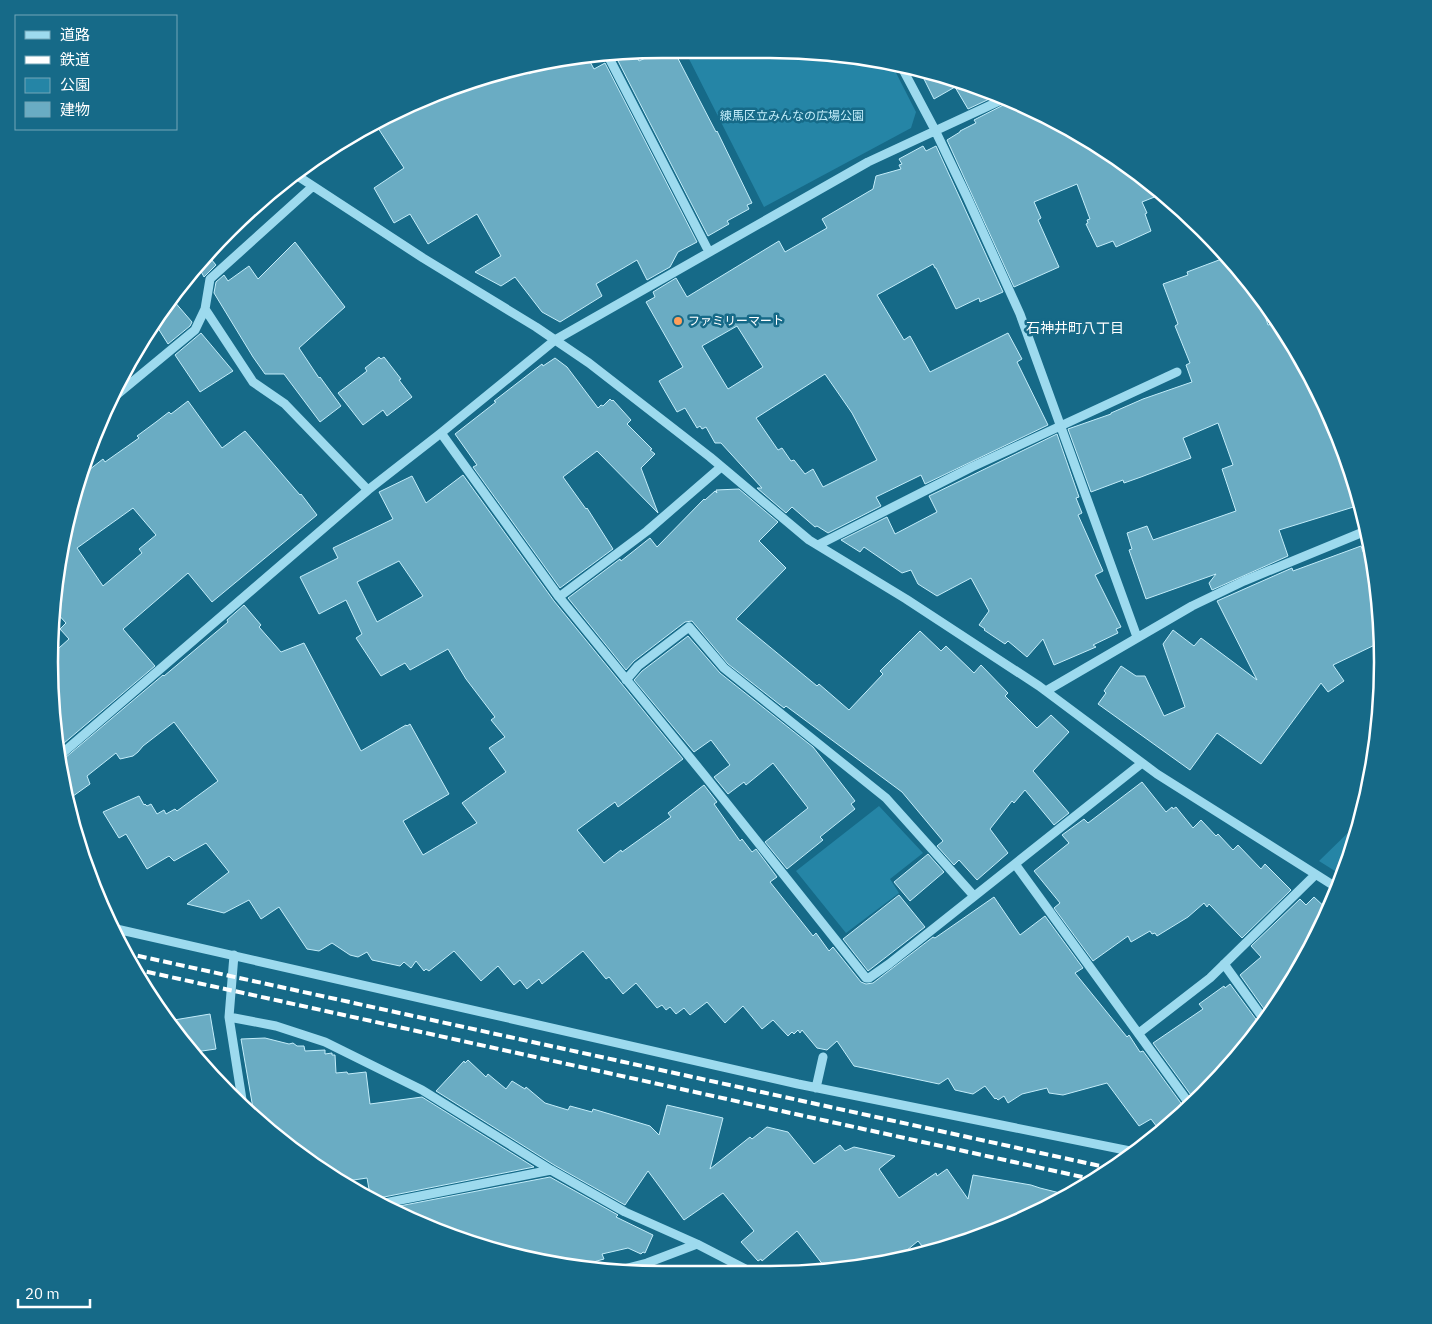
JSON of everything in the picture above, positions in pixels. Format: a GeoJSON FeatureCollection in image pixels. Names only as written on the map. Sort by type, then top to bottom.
{"type":"FeatureCollection","features":[{"type":"Feature","properties":{"kind":"street"},"geometry":{"type":"LineString","coordinates":[[610,60],[709,252]]}},
{"type":"Feature","properties":{"kind":"street"},"geometry":{"type":"LineString","coordinates":[[905,73],[935,130],[1020,314],[1137,637]]}},
{"type":"Feature","properties":{"kind":"street"},"geometry":{"type":"LineString","coordinates":[[65,751],[368,490],[555,340],[868,162],[996,102]]}},
{"type":"Feature","properties":{"kind":"street"},"geometry":{"type":"LineString","coordinates":[[300,178],[589,363],[818,545],[906,599],[1046,691],[1142,763],[1331,884]]}},
{"type":"Feature","properties":{"kind":"street"},"geometry":{"type":"LineString","coordinates":[[123,390],[195,330],[205,309],[210,279],[312,187]]}},
{"type":"Feature","properties":{"kind":"street"},"geometry":{"type":"LineString","coordinates":[[205,309],[253,382],[285,404],[368,490]]}},
{"type":"Feature","properties":{"kind":"street"},"geometry":{"type":"LineString","coordinates":[[818,545],[972,467],[1177,372]]}},
{"type":"Feature","properties":{"kind":"street"},"geometry":{"type":"LineString","coordinates":[[441,433],[559,597],[866,978],[869,978],[889,964],[1142,763]]}},
{"type":"Feature","properties":{"kind":"street"},"geometry":{"type":"LineString","coordinates":[[559,597],[647,531],[721,467]]}},
{"type":"Feature","properties":{"kind":"street"},"geometry":{"type":"LineString","coordinates":[[1046,691],[1192,606],[1244,581],[1360,533]]}},
{"type":"Feature","properties":{"kind":"street"},"geometry":{"type":"LineString","coordinates":[[626,680],[638,666],[689,627],[724,668],[886,798],[974,896]]}},
{"type":"Feature","properties":{"kind":"street"},"geometry":{"type":"LineString","coordinates":[[1015,864],[1187,1099]]}},
{"type":"Feature","properties":{"kind":"street"},"geometry":{"type":"LineString","coordinates":[[1139,1033],[1210,978],[1315,875]]}},
{"type":"Feature","properties":{"kind":"street"},"geometry":{"type":"LineString","coordinates":[[120,930],[816,1088],[1126,1150]]}},
{"type":"Feature","properties":{"kind":"street"},"geometry":{"type":"LineString","coordinates":[[234,955],[229,1017],[241,1095]]}},
{"type":"Feature","properties":{"kind":"street"},"geometry":{"type":"LineString","coordinates":[[1224,964],[1261,1015]]}},
{"type":"Feature","properties":{"kind":"street"},"geometry":{"type":"LineString","coordinates":[[229,1017],[276,1026],[325,1042],[422,1090],[551,1170],[625,1212],[697,1244],[740,1266]]}},
{"type":"Feature","properties":{"kind":"street"},"geometry":{"type":"LineString","coordinates":[[816,1088],[823,1057]]}},
{"type":"Feature","properties":{"kind":"street"},"geometry":{"type":"LineString","coordinates":[[391,1202],[551,1170]]}},
{"type":"Feature","properties":{"kind":"street"},"geometry":{"type":"LineString","coordinates":[[641,1265],[697,1244]]}},
{"type":"Feature","properties":{"kind":"green space","name":"練馬区立みんなの広場公園"},"geometry":{"type":"Polygon","coordinates":[[[689,58],[810,59],[895,71],[916,112],[911,128],[764,207],[689,58]]]}},
{"type":"Feature","properties":{"kind":"green space"},"geometry":{"type":"Polygon","coordinates":[[[879,806],[923,853],[890,879],[899,893],[846,933],[796,871],[879,806]]]}},
{"type":"Feature","properties":{"kind":"green space"},"geometry":{"type":"Polygon","coordinates":[[[1350,831],[1336,872],[1319,861],[1350,831]]]}},
{"type":"Feature","properties":{"kind":"building"},"geometry":{"type":"Polygon","coordinates":[[[644,58],[678,58],[717,131],[752,203],[747,205],[749,209],[727,221],[729,224],[708,236],[617,59],[638,59],[639,61],[644,58]]]}},
{"type":"Feature","properties":{"kind":"building"},"geometry":{"type":"Polygon","coordinates":[[[590,62],[594,69],[605,63],[697,242],[678,252],[670,267],[647,280],[637,260],[596,284],[602,296],[560,322],[542,312],[515,277],[501,286],[475,272],[501,256],[477,214],[428,244],[410,214],[394,223],[374,188],[404,168],[378,129],[431,104],[468,90],[506,78],[544,69],[590,62]]]}},
{"type":"Feature","properties":{"kind":"building"},"geometry":{"type":"Polygon","coordinates":[[[923,77],[955,87],[934,99],[923,77]]]}},
{"type":"Feature","properties":{"kind":"building"},"geometry":{"type":"Polygon","coordinates":[[[955,87],[989,99],[968,109],[955,87]]]}},
{"type":"Feature","properties":{"kind":"building"},"geometry":{"type":"Polygon","coordinates":[[[1003,105],[1072,138],[1106,159],[1155,197],[1142,202],[1147,213],[1145,214],[1151,231],[1116,247],[1113,241],[1097,247],[1086,224],[1088,223],[1087,220],[1090,219],[1077,184],[1034,202],[1041,218],[1038,220],[1059,267],[1014,287],[947,140],[976,123],[974,120],[1003,105]]]}},
{"type":"Feature","properties":{"kind":"building"},"geometry":{"type":"Polygon","coordinates":[[[923,146],[926,151],[936,146],[1003,292],[980,302],[979,298],[956,309],[933,264],[877,295],[904,340],[910,336],[930,372],[1008,333],[1022,359],[1017,362],[1048,425],[925,484],[921,475],[876,497],[881,506],[828,533],[817,526],[815,527],[792,507],[786,513],[757,488],[762,488],[721,443],[715,443],[706,427],[702,429],[700,426],[697,428],[685,408],[677,412],[659,381],[683,367],[646,302],[655,297],[653,292],[676,278],[687,297],[779,241],[785,252],[827,228],[822,219],[873,189],[876,176],[901,169],[899,165],[902,164],[899,159],[923,146]],[[737,326],[702,346],[728,389],[763,367],[737,326]],[[825,374],[756,418],[778,450],[782,448],[791,461],[794,460],[805,474],[813,469],[823,487],[877,460],[852,413],[825,374]]]}},
{"type":"Feature","properties":{"kind":"building"},"geometry":{"type":"Polygon","coordinates":[[[295,242],[345,307],[299,348],[341,406],[320,422],[284,374],[265,374],[214,293],[216,282],[224,275],[228,281],[249,266],[258,279],[295,242]]]}},
{"type":"Feature","properties":{"kind":"building"},"geometry":{"type":"Polygon","coordinates":[[[211,259],[216,265],[204,277],[201,271],[211,259]]]}},
{"type":"Feature","properties":{"kind":"building"},"geometry":{"type":"Polygon","coordinates":[[[1221,259],[1250,294],[1265,314],[1268,325],[1272,324],[1273,326],[1294,360],[1312,395],[1342,468],[1354,507],[1279,530],[1288,556],[1212,590],[1209,583],[1216,574],[1146,599],[1129,550],[1132,549],[1127,533],[1147,526],[1153,540],[1236,511],[1222,469],[1233,465],[1218,423],[1183,438],[1191,458],[1124,483],[1123,480],[1091,492],[1068,429],[1192,382],[1186,365],[1190,363],[1175,326],[1178,324],[1163,284],[1188,275],[1187,272],[1221,259]]]}},
{"type":"Feature","properties":{"kind":"building"},"geometry":{"type":"Polygon","coordinates":[[[176,303],[192,322],[190,326],[168,344],[158,328],[176,303]]]}},
{"type":"Feature","properties":{"kind":"building"},"geometry":{"type":"Polygon","coordinates":[[[201,333],[233,371],[200,392],[175,355],[201,333]]]}},
{"type":"Feature","properties":{"kind":"building"},"geometry":{"type":"Polygon","coordinates":[[[379,357],[381,359],[384,357],[412,397],[387,416],[383,410],[363,425],[338,393],[367,371],[365,368],[379,357]]]}},
{"type":"Feature","properties":{"kind":"building"},"geometry":{"type":"Polygon","coordinates":[[[555,358],[567,367],[598,408],[610,399],[613,400],[631,420],[627,424],[652,449],[650,450],[655,454],[641,468],[658,513],[597,451],[563,477],[587,508],[613,549],[560,588],[473,467],[477,465],[455,434],[542,364],[543,366],[555,358]]]}},
{"type":"Feature","properties":{"kind":"building"},"geometry":{"type":"Polygon","coordinates":[[[188,401],[222,448],[245,431],[301,494],[317,515],[212,602],[188,573],[123,629],[155,666],[63,744],[59,702],[58,649],[69,639],[60,629],[66,623],[60,616],[69,544],[90,470],[103,459],[105,462],[139,438],[137,436],[169,412],[171,414],[188,401]],[[133,508],[77,548],[103,586],[142,553],[139,549],[156,535],[133,508]]]}},
{"type":"Feature","properties":{"kind":"building"},"geometry":{"type":"Polygon","coordinates":[[[1057,434],[1079,497],[1076,498],[1082,513],[1078,515],[1103,571],[1095,575],[1121,627],[1116,629],[1118,633],[1093,645],[1096,647],[1054,665],[1043,639],[1027,657],[1008,641],[1005,644],[979,625],[989,611],[971,578],[937,596],[918,584],[911,570],[902,573],[864,547],[860,552],[841,540],[887,517],[895,534],[937,512],[929,496],[1057,434]]]}},
{"type":"Feature","properties":{"kind":"building"},"geometry":{"type":"Polygon","coordinates":[[[463,475],[554,601],[683,759],[618,807],[615,802],[577,830],[604,863],[671,817],[668,813],[704,785],[717,802],[714,804],[740,841],[742,839],[752,852],[756,849],[777,877],[770,882],[813,936],[816,933],[829,951],[833,947],[861,982],[866,984],[873,983],[933,937],[935,938],[994,897],[1020,935],[1045,916],[1083,968],[1075,973],[1127,1037],[1129,1035],[1140,1052],[1143,1051],[1182,1104],[1157,1126],[1151,1119],[1139,1126],[1107,1083],[1063,1095],[1049,1093],[1047,1088],[1022,1094],[1008,1103],[1004,1096],[998,1100],[995,1099],[985,1086],[973,1094],[955,1090],[948,1078],[939,1084],[854,1066],[837,1041],[827,1050],[817,1048],[802,1030],[800,1033],[798,1030],[794,1034],[792,1032],[788,1036],[773,1020],[762,1029],[743,1006],[725,1023],[707,1002],[690,1015],[684,1008],[676,1014],[670,1007],[666,1010],[662,1005],[657,1008],[636,983],[623,994],[609,977],[606,979],[583,951],[542,984],[539,979],[527,989],[520,980],[514,985],[498,966],[481,981],[454,951],[429,971],[426,969],[424,971],[416,961],[411,968],[404,962],[400,966],[372,960],[367,952],[358,957],[350,955],[332,943],[319,951],[307,949],[279,907],[261,919],[249,900],[224,913],[187,904],[229,872],[206,843],[174,861],[169,856],[147,869],[126,834],[119,838],[103,812],[139,796],[144,805],[151,804],[157,814],[164,810],[166,814],[175,809],[177,811],[218,781],[174,722],[133,756],[120,759],[116,753],[87,776],[90,784],[73,796],[66,757],[228,622],[227,620],[244,605],[261,625],[259,627],[281,652],[304,643],[361,751],[410,724],[449,794],[403,821],[423,855],[477,823],[462,803],[506,772],[489,748],[505,737],[491,720],[495,717],[466,679],[448,649],[410,670],[405,663],[381,676],[356,638],[362,634],[346,600],[319,614],[300,577],[338,558],[333,548],[393,519],[379,492],[412,476],[426,503],[463,475]],[[399,561],[357,582],[377,622],[423,596],[399,561]]]}},
{"type":"Feature","properties":{"kind":"building"},"geometry":{"type":"Polygon","coordinates":[[[739,489],[778,522],[759,541],[786,568],[736,619],[849,710],[883,674],[880,671],[920,631],[941,651],[946,646],[974,673],[981,665],[1008,693],[1005,696],[1037,728],[1051,715],[1069,732],[1033,771],[1069,813],[1054,825],[1025,790],[1014,803],[1012,801],[990,829],[1008,853],[977,880],[959,860],[954,865],[937,846],[943,841],[902,792],[786,706],[784,708],[728,664],[692,621],[685,622],[634,661],[626,670],[568,598],[650,538],[657,547],[704,499],[715,491],[717,493],[716,490],[739,489]]]}},
{"type":"Feature","properties":{"kind":"building"},"geometry":{"type":"Polygon","coordinates":[[[1361,546],[1364,551],[1369,583],[1374,646],[1333,665],[1344,681],[1328,692],[1321,683],[1261,764],[1217,733],[1190,770],[1098,704],[1106,693],[1104,691],[1121,666],[1136,676],[1145,676],[1164,716],[1185,707],[1163,644],[1173,630],[1194,646],[1201,638],[1257,680],[1217,601],[1292,568],[1293,571],[1361,546]]]}},
{"type":"Feature","properties":{"kind":"building"},"geometry":{"type":"Polygon","coordinates":[[[688,636],[720,673],[813,747],[855,801],[851,804],[855,809],[820,837],[823,840],[787,869],[765,842],[808,808],[773,763],[746,785],[744,782],[728,794],[714,777],[730,765],[711,740],[694,752],[634,680],[642,671],[688,636]]]}},
{"type":"Feature","properties":{"kind":"building"},"geometry":{"type":"Polygon","coordinates":[[[1142,782],[1166,812],[1172,807],[1173,809],[1176,807],[1193,828],[1201,820],[1233,850],[1238,845],[1261,869],[1265,864],[1291,890],[1242,938],[1209,904],[1207,907],[1204,903],[1188,917],[1157,936],[1150,931],[1131,942],[1128,936],[1093,961],[1054,908],[1060,903],[1034,871],[1069,843],[1062,835],[1084,819],[1088,823],[1142,782]]]}},
{"type":"Feature","properties":{"kind":"building"},"geometry":{"type":"Polygon","coordinates":[[[928,854],[944,872],[910,901],[894,882],[928,854]]]}},
{"type":"Feature","properties":{"kind":"building"},"geometry":{"type":"Polygon","coordinates":[[[899,895],[925,927],[868,971],[843,939],[899,895]]]}},
{"type":"Feature","properties":{"kind":"building"},"geometry":{"type":"Polygon","coordinates":[[[1314,897],[1323,905],[1294,964],[1265,1010],[1240,975],[1261,957],[1251,946],[1300,899],[1306,905],[1314,897]]]}},
{"type":"Feature","properties":{"kind":"building"},"geometry":{"type":"Polygon","coordinates":[[[1230,984],[1257,1020],[1224,1061],[1191,1095],[1153,1043],[1203,1009],[1199,1004],[1224,986],[1225,988],[1230,984]]]}},
{"type":"Feature","properties":{"kind":"building"},"geometry":{"type":"Polygon","coordinates":[[[210,1014],[216,1049],[200,1051],[175,1020],[210,1014]]]}},
{"type":"Feature","properties":{"kind":"building"},"geometry":{"type":"Polygon","coordinates":[[[265,1038],[304,1046],[305,1051],[325,1050],[325,1054],[332,1053],[332,1055],[335,1055],[336,1073],[366,1072],[370,1104],[422,1097],[534,1167],[382,1197],[369,1191],[367,1178],[351,1180],[326,1165],[294,1142],[253,1106],[241,1039],[265,1038]]]}},
{"type":"Feature","properties":{"kind":"building"},"geometry":{"type":"Polygon","coordinates":[[[468,1060],[486,1077],[488,1074],[506,1089],[512,1081],[525,1089],[526,1087],[545,1103],[568,1110],[570,1106],[592,1112],[593,1109],[650,1126],[659,1135],[667,1105],[723,1118],[710,1169],[750,1137],[752,1139],[767,1127],[788,1132],[814,1164],[840,1145],[845,1151],[854,1147],[895,1156],[879,1169],[899,1198],[936,1173],[937,1176],[947,1169],[968,1199],[973,1175],[1031,1185],[1059,1193],[1001,1220],[964,1234],[923,1247],[918,1241],[906,1251],[888,1255],[822,1264],[797,1231],[762,1261],[761,1259],[758,1261],[741,1242],[754,1231],[723,1193],[684,1220],[648,1171],[625,1205],[554,1165],[436,1091],[464,1061],[465,1063],[468,1060]]]}},
{"type":"Feature","properties":{"kind":"building"},"geometry":{"type":"Polygon","coordinates":[[[550,1177],[618,1215],[616,1217],[653,1235],[645,1253],[641,1254],[628,1248],[602,1254],[604,1259],[593,1262],[583,1261],[544,1255],[506,1246],[468,1234],[399,1206],[550,1177]]]}},
{"type":"Feature","properties":{"kind":"railway"},"geometry":{"type":"LineString","coordinates":[[133,955],[1103,1167]]}},
{"type":"Feature","properties":{"kind":"railway"},"geometry":{"type":"LineString","coordinates":[[142,971],[1085,1178]]}},
{"type":"Feature","properties":{"kind":"place","name":"ファミリーマート"},"geometry":{"type":"Point","coordinates":[678,321]}},
{"type":"Feature","properties":{"kind":"district","name":"石神井町八丁目"},"geometry":{"type":"Point","coordinates":[1075,328]}}]}
